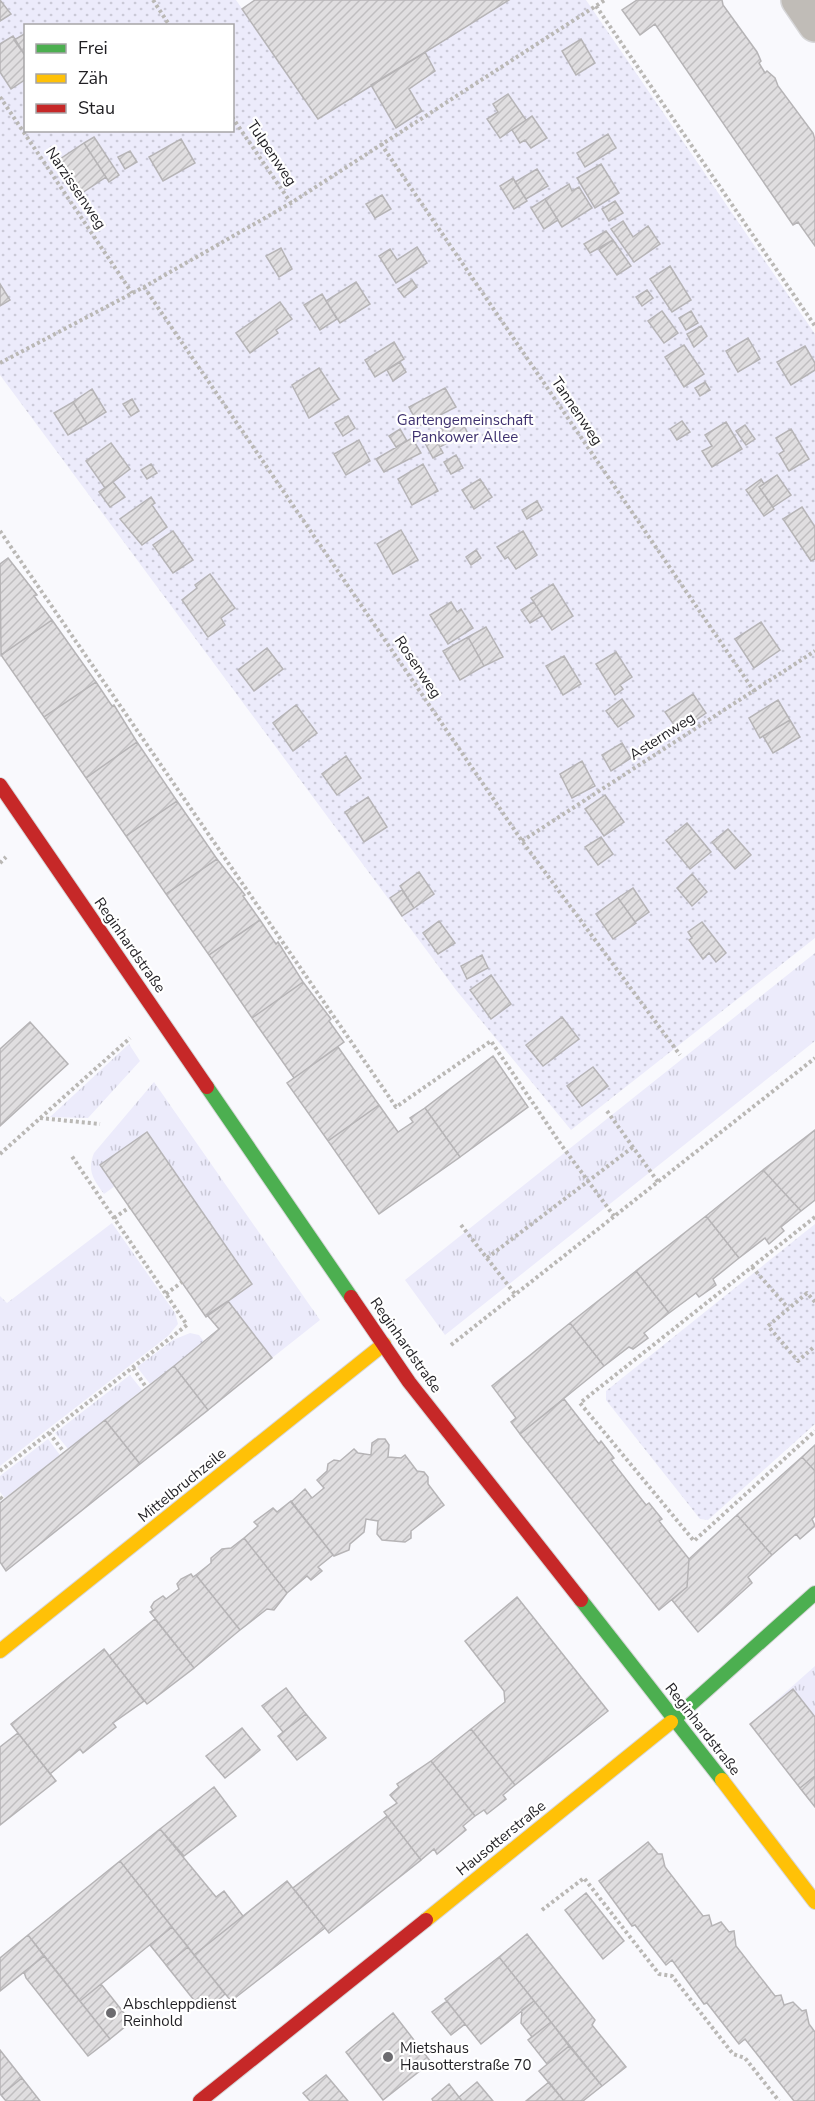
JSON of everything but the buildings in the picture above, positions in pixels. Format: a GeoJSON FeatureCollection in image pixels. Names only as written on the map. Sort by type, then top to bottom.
{"type":"FeatureCollection","features":[{"type":"Feature","properties":{"kind":"street"},"geometry":{"type":"LineString","coordinates":[[798,0],[815,25]]}},
{"type":"Feature","properties":{"kind":"street","name":"Reginhardstraße"},"geometry":{"type":"LineString","coordinates":[[0,785],[409,1382],[675,1719],[815,1902]]}},
{"type":"Feature","properties":{"kind":"street","name":"Mittelbruchzeile"},"geometry":{"type":"LineString","coordinates":[[0,1651],[384,1344]]}},
{"type":"Feature","properties":{"kind":"street","name":"Hausotterstraße"},"geometry":{"type":"LineString","coordinates":[[200,2101],[675,1719],[815,1593]]}},
{"type":"Feature","properties":{"kind":"path"},"geometry":{"type":"LineString","coordinates":[[153,0],[169,24]]}},
{"type":"Feature","properties":{"kind":"path"},"geometry":{"type":"LineString","coordinates":[[0,363],[144,287],[291,203],[604,0]]}},
{"type":"Feature","properties":{"kind":"path"},"geometry":{"type":"LineString","coordinates":[[596,6],[815,326]]}},
{"type":"Feature","properties":{"kind":"path","name":"Narzissenweg"},"geometry":{"type":"LineString","coordinates":[[0,97],[132,293]]}},
{"type":"Feature","properties":{"kind":"path","name":"Tulpenweg"},"geometry":{"type":"LineString","coordinates":[[234,120],[291,203]]}},
{"type":"Feature","properties":{"kind":"path","name":"Tannenweg"},"geometry":{"type":"LineString","coordinates":[[381,144],[753,691]]}},
{"type":"Feature","properties":{"kind":"path","name":"Rosenweg"},"geometry":{"type":"LineString","coordinates":[[144,287],[522,841],[680,1055]]}},
{"type":"Feature","properties":{"kind":"path"},"geometry":{"type":"LineString","coordinates":[[0,531],[396,1107],[491,1041],[614,1216]]}},
{"type":"Feature","properties":{"kind":"path","name":"Asternweg"},"geometry":{"type":"LineString","coordinates":[[522,841],[815,651]]}},
{"type":"Feature","properties":{"kind":"path"},"geometry":{"type":"LineString","coordinates":[[0,862],[6,857]]}},
{"type":"Feature","properties":{"kind":"path"},"geometry":{"type":"LineString","coordinates":[[0,1154],[131,1037]]}},
{"type":"Feature","properties":{"kind":"path"},"geometry":{"type":"LineString","coordinates":[[451,1345],[815,1058]]}},
{"type":"Feature","properties":{"kind":"path"},"geometry":{"type":"LineString","coordinates":[[607,1111],[658,1182]]}},
{"type":"Feature","properties":{"kind":"path"},"geometry":{"type":"LineString","coordinates":[[40,1118],[100,1124]]}},
{"type":"Feature","properties":{"kind":"path"},"geometry":{"type":"LineString","coordinates":[[487,1258],[633,1147]]}},
{"type":"Feature","properties":{"kind":"path"},"geometry":{"type":"LineString","coordinates":[[0,1471],[188,1325],[71,1155]]}},
{"type":"Feature","properties":{"kind":"path"},"geometry":{"type":"LineString","coordinates":[[114,1218],[130,1207]]}},
{"type":"Feature","properties":{"kind":"path"},"geometry":{"type":"LineString","coordinates":[[815,1217],[580,1403],[694,1541],[815,1431]]}},
{"type":"Feature","properties":{"kind":"path"},"geometry":{"type":"LineString","coordinates":[[461,1225],[515,1294]]}},
{"type":"Feature","properties":{"kind":"path"},"geometry":{"type":"LineString","coordinates":[[752,1267],[788,1308]]}},
{"type":"Feature","properties":{"kind":"path"},"geometry":{"type":"LineString","coordinates":[[166,1294],[182,1282]]}},
{"type":"Feature","properties":{"kind":"path"},"geometry":{"type":"LineString","coordinates":[[815,1302],[807,1293],[768,1326],[798,1361],[815,1346]]}},
{"type":"Feature","properties":{"kind":"path"},"geometry":{"type":"LineString","coordinates":[[133,1368],[146,1387]]}},
{"type":"Feature","properties":{"kind":"path"},"geometry":{"type":"LineString","coordinates":[[49,1433],[64,1452]]}},
{"type":"Feature","properties":{"kind":"path"},"geometry":{"type":"LineString","coordinates":[[542,1910],[584,1878],[659,1974],[672,1976],[733,2054],[745,2058],[779,2101]]}},
{"type":"Feature","properties":{"kind":"green space","name":"Gartengemeinschaft Pankower Allee"},"geometry":{"type":"Polygon","coordinates":[[[0,0],[236,0],[318,119],[509,0],[586,0],[815,334],[815,938],[571,1130],[456,990],[0,375],[0,0]]]}},
{"type":"Feature","properties":{"kind":"green space"},"geometry":{"type":"Polygon","coordinates":[[[815,953],[815,1041],[445,1335],[405,1280],[815,953]]]}},
{"type":"Feature","properties":{"kind":"green space"},"geometry":{"type":"Polygon","coordinates":[[[129,1044],[140,1061],[88,1118],[50,1117],[129,1044]]]}},
{"type":"Feature","properties":{"kind":"green space"},"geometry":{"type":"Polygon","coordinates":[[[154,1082],[320,1320],[272,1358],[228,1301],[252,1284],[147,1133],[115,1186],[104,1194],[94,1179],[91,1165],[94,1153],[154,1082]]]}},
{"type":"Feature","properties":{"kind":"green space"},"geometry":{"type":"Polygon","coordinates":[[[112,1223],[175,1313],[178,1324],[168,1336],[0,1466],[0,1296],[7,1303],[112,1223]]]}},
{"type":"Feature","properties":{"kind":"green space"},"geometry":{"type":"Polygon","coordinates":[[[815,1224],[815,1424],[708,1520],[700,1519],[606,1400],[606,1391],[815,1224]]]}},
{"type":"Feature","properties":{"kind":"green space"},"geometry":{"type":"Polygon","coordinates":[[[190,1333],[199,1335],[204,1342],[150,1384],[137,1367],[173,1340],[190,1333]]]}},
{"type":"Feature","properties":{"kind":"green space"},"geometry":{"type":"Polygon","coordinates":[[[130,1375],[142,1390],[68,1449],[55,1433],[130,1375]]]}},
{"type":"Feature","properties":{"kind":"green space"},"geometry":{"type":"Polygon","coordinates":[[[48,1439],[60,1455],[5,1498],[0,1492],[0,1476],[48,1439]]]}},
{"type":"Feature","properties":{"kind":"green space"},"geometry":{"type":"Polygon","coordinates":[[[815,1666],[815,1717],[793,1689],[750,1724],[815,1666]]]}},
{"type":"Feature","properties":{"kind":"traffic: fast"},"geometry":{"type":"LineString","coordinates":[[207,1087],[351,1297]]}},
{"type":"Feature","properties":{"kind":"traffic: fast"},"geometry":{"type":"LineString","coordinates":[[671,1722],[815,1593]]}},
{"type":"Feature","properties":{"kind":"traffic: fast"},"geometry":{"type":"LineString","coordinates":[[581,1600],[722,1780]]}},
{"type":"Feature","properties":{"kind":"traffic: slow"},"geometry":{"type":"LineString","coordinates":[[0,1651],[384,1344]]}},
{"type":"Feature","properties":{"kind":"traffic: slow"},"geometry":{"type":"LineString","coordinates":[[426,1920],[671,1722]]}},
{"type":"Feature","properties":{"kind":"traffic: slow"},"geometry":{"type":"LineString","coordinates":[[722,1780],[815,1902]]}},
{"type":"Feature","properties":{"kind":"traffic: jam"},"geometry":{"type":"LineString","coordinates":[[0,785],[207,1087]]}},
{"type":"Feature","properties":{"kind":"traffic: jam"},"geometry":{"type":"LineString","coordinates":[[351,1297],[409,1382],[581,1600]]}},
{"type":"Feature","properties":{"kind":"traffic: jam"},"geometry":{"type":"LineString","coordinates":[[200,2101],[426,1920]]}},
{"type":"Feature","properties":{"kind":"place","name":"Abschleppdienst Reinhold"},"geometry":{"type":"Point","coordinates":[111,2013]}},
{"type":"Feature","properties":{"kind":"place","name":"Mietshaus Hausotterstraße 70"},"geometry":{"type":"Point","coordinates":[388,2057]}}]}
